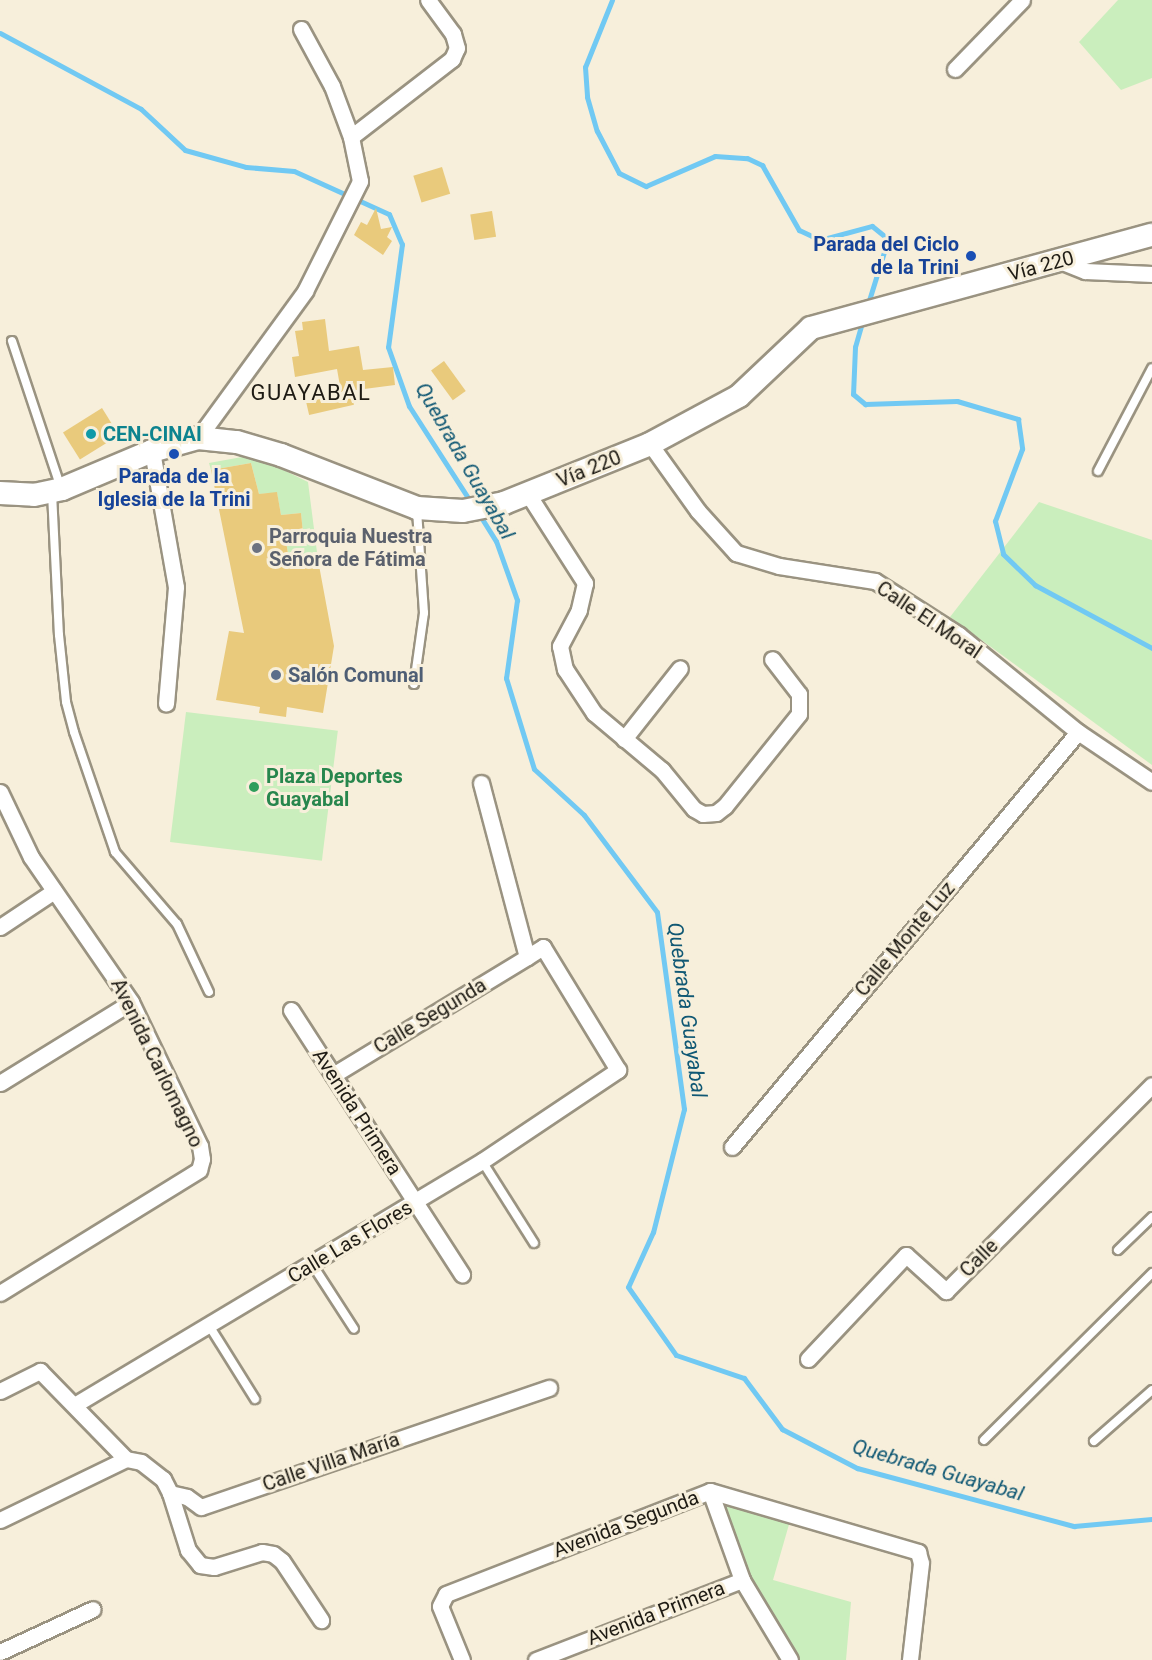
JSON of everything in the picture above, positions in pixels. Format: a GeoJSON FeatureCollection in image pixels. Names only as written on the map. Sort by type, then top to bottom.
{"type":"FeatureCollection","features":[{"type":"Feature","properties":{"kind":"main road","name":"Vía 220"},"geometry":{"type":"LineString","coordinates":[[0,494],[34,495],[57,490],[152,451],[198,438],[237,442],[281,455],[417,508],[463,511],[504,503],[650,444],[740,396],[811,328],[1152,235]]}},
{"type":"Feature","properties":{"kind":"street"},"geometry":{"type":"LineString","coordinates":[[351,136],[452,59],[457,48],[453,34],[428,0]]}},
{"type":"Feature","properties":{"kind":"street"},"geometry":{"type":"LineString","coordinates":[[955,69],[1022,0]]}},
{"type":"Feature","properties":{"kind":"street"},"geometry":{"type":"LineString","coordinates":[[198,438],[305,291],[360,181],[351,136],[332,86],[301,29]]}},
{"type":"Feature","properties":{"kind":"street"},"geometry":{"type":"LineString","coordinates":[[1060,261],[1085,272],[1152,274]]}},
{"type":"Feature","properties":{"kind":"street","name":"Calle El Moral"},"geometry":{"type":"LineString","coordinates":[[650,444],[698,511],[736,553],[779,566],[875,581],[958,635],[1078,732],[1152,782]]}},
{"type":"Feature","properties":{"kind":"street"},"geometry":{"type":"LineString","coordinates":[[152,451],[176,587],[166,704]]}},
{"type":"Feature","properties":{"kind":"street"},"geometry":{"type":"LineString","coordinates":[[528,494],[585,583],[579,610],[563,635],[561,658],[594,713],[662,770],[694,809],[704,814],[716,813],[799,714],[799,694],[772,659]]}},
{"type":"Feature","properties":{"kind":"street"},"geometry":{"type":"LineString","coordinates":[[624,739],[680,668]]}},
{"type":"Feature","properties":{"kind":"street","name":"Calle Monte Luz"},"geometry":{"type":"LineString","coordinates":[[732,1147],[1078,732]]}},
{"type":"Feature","properties":{"kind":"street"},"geometry":{"type":"LineString","coordinates":[[482,783],[527,957]]}},
{"type":"Feature","properties":{"kind":"street","name":"Avenida Carlomagno"},"geometry":{"type":"LineString","coordinates":[[0,792],[31,857],[103,956],[131,1002],[200,1146],[199,1170],[0,1293]]}},
{"type":"Feature","properties":{"kind":"street"},"geometry":{"type":"LineString","coordinates":[[0,927],[54,891]]}},
{"type":"Feature","properties":{"kind":"street","name":"Calle Las Flores"},"geometry":{"type":"LineString","coordinates":[[76,1404],[210,1327],[482,1161],[618,1070],[543,947],[527,957]]}},
{"type":"Feature","properties":{"kind":"street","name":"Calle Segunda"},"geometry":{"type":"LineString","coordinates":[[333,1075],[527,957]]}},
{"type":"Feature","properties":{"kind":"street"},"geometry":{"type":"LineString","coordinates":[[0,1083],[131,1002]]}},
{"type":"Feature","properties":{"kind":"street","name":"Avenida Primera"},"geometry":{"type":"LineString","coordinates":[[291,1010],[462,1275]]}},
{"type":"Feature","properties":{"kind":"street","name":"Calle"},"geometry":{"type":"LineString","coordinates":[[807,1359],[906,1255],[946,1291],[1152,1085]]}},
{"type":"Feature","properties":{"kind":"street"},"geometry":{"type":"LineString","coordinates":[[0,1391],[40,1371],[76,1404],[126,1459],[0,1520]]}},
{"type":"Feature","properties":{"kind":"street","name":"Calle Villa María"},"geometry":{"type":"LineString","coordinates":[[126,1459],[148,1468],[163,1479],[170,1493],[187,1497],[201,1507],[549,1388]]}},
{"type":"Feature","properties":{"kind":"street"},"geometry":{"type":"LineString","coordinates":[[710,1491],[742,1580],[790,1660]]}},
{"type":"Feature","properties":{"kind":"street","name":"Avenida Segunda"},"geometry":{"type":"LineString","coordinates":[[462,1660],[440,1606],[441,1598],[710,1491],[918,1552],[921,1563],[910,1660]]}},
{"type":"Feature","properties":{"kind":"street"},"geometry":{"type":"LineString","coordinates":[[170,1493],[188,1550],[200,1565],[214,1567],[262,1552],[278,1556],[321,1620]]}},
{"type":"Feature","properties":{"kind":"street","name":"Avenida Primera"},"geometry":{"type":"LineString","coordinates":[[536,1660],[742,1580]]}},
{"type":"Feature","properties":{"kind":"street"},"geometry":{"type":"LineString","coordinates":[[0,1652],[93,1609]]}},
{"type":"Feature","properties":{"kind":"lane"},"geometry":{"type":"LineString","coordinates":[[12,341],[57,490],[59,635],[66,702],[74,732],[115,852],[177,924],[209,992]]}},
{"type":"Feature","properties":{"kind":"lane"},"geometry":{"type":"LineString","coordinates":[[1098,471],[1152,368]]}},
{"type":"Feature","properties":{"kind":"lane"},"geometry":{"type":"LineString","coordinates":[[414,684],[424,613],[417,508]]}},
{"type":"Feature","properties":{"kind":"lane"},"geometry":{"type":"LineString","coordinates":[[482,1161],[534,1243]]}},
{"type":"Feature","properties":{"kind":"lane"},"geometry":{"type":"LineString","coordinates":[[1118,1250],[1152,1217]]}},
{"type":"Feature","properties":{"kind":"lane"},"geometry":{"type":"LineString","coordinates":[[312,1264],[354,1329]]}},
{"type":"Feature","properties":{"kind":"lane"},"geometry":{"type":"LineString","coordinates":[[984,1440],[1152,1273]]}},
{"type":"Feature","properties":{"kind":"lane"},"geometry":{"type":"LineString","coordinates":[[210,1327],[255,1399]]}},
{"type":"Feature","properties":{"kind":"lane"},"geometry":{"type":"LineString","coordinates":[[1094,1441],[1152,1390]]}},
{"type":"Feature","properties":{"kind":"green space"},"geometry":{"type":"Polygon","coordinates":[[[1118,0],[1152,0],[1152,78],[1121,90],[1079,42],[1118,0]]]}},
{"type":"Feature","properties":{"kind":"green space"},"geometry":{"type":"Polygon","coordinates":[[[253,455],[308,482],[318,560],[290,565],[285,536],[303,533],[301,513],[281,515],[277,493],[259,494],[251,463],[211,470],[209,463],[253,455]]]}},
{"type":"Feature","properties":{"kind":"green space"},"geometry":{"type":"Polygon","coordinates":[[[1039,502],[1152,540],[1152,765],[950,617],[1039,502]]]}},
{"type":"Feature","properties":{"kind":"green space","name":"Plaza Deportes Guayabal"},"geometry":{"type":"Polygon","coordinates":[[[186,712],[338,731],[322,861],[170,842],[186,712]]]}},
{"type":"Feature","properties":{"kind":"green space"},"geometry":{"type":"Polygon","coordinates":[[[722,1502],[790,1521],[773,1580],[851,1602],[846,1660],[797,1660],[753,1587],[722,1502]]]}},
{"type":"Feature","properties":{"kind":"building"},"geometry":{"type":"Polygon","coordinates":[[[442,167],[450,194],[421,203],[413,176],[442,167]]]}},
{"type":"Feature","properties":{"kind":"building"},"geometry":{"type":"Polygon","coordinates":[[[376,208],[381,229],[392,227],[387,237],[392,241],[383,255],[354,235],[361,222],[367,225],[376,208]]]}},
{"type":"Feature","properties":{"kind":"building"},"geometry":{"type":"Polygon","coordinates":[[[492,211],[496,237],[474,240],[470,214],[492,211]]]}},
{"type":"Feature","properties":{"kind":"building"},"geometry":{"type":"Polygon","coordinates":[[[325,319],[329,351],[359,346],[363,370],[393,367],[395,385],[341,392],[337,369],[295,377],[292,357],[299,356],[295,331],[303,330],[302,322],[325,319]]]}},
{"type":"Feature","properties":{"kind":"building"},"geometry":{"type":"Polygon","coordinates":[[[444,361],[466,391],[453,400],[431,370],[444,361]]]}},
{"type":"Feature","properties":{"kind":"building"},"geometry":{"type":"Polygon","coordinates":[[[351,392],[354,405],[309,415],[306,402],[351,392]]]}},
{"type":"Feature","properties":{"kind":"building","name":"CEN-CINAI"},"geometry":{"type":"Polygon","coordinates":[[[102,408],[119,435],[80,460],[63,432],[102,408]]]}},
{"type":"Feature","properties":{"kind":"building"},"geometry":{"type":"Polygon","coordinates":[[[251,463],[259,494],[277,492],[281,515],[301,513],[303,533],[285,536],[290,565],[318,560],[334,646],[323,713],[287,707],[286,717],[259,713],[260,707],[216,700],[229,631],[244,633],[211,470],[251,463]]]}},
{"type":"Feature","properties":{"kind":"waterway"},"geometry":{"type":"LineString","coordinates":[[612,0],[585,67],[587,97],[597,131],[619,173],[646,186],[715,156],[747,158],[762,165],[799,230],[820,240],[872,226],[888,239],[867,307]]}},
{"type":"Feature","properties":{"kind":"waterway","name":"Quebrada Guayabal"},"geometry":{"type":"LineString","coordinates":[[0,33],[141,109],[185,150],[246,167],[294,171],[389,214],[402,244],[388,347],[409,406],[472,504]]}},
{"type":"Feature","properties":{"kind":"waterway"},"geometry":{"type":"LineString","coordinates":[[863,319],[855,347],[853,394],[865,404],[957,401],[1018,419],[1022,449],[995,521],[1003,554],[1035,585],[1152,648]]}},
{"type":"Feature","properties":{"kind":"waterway","name":"Quebrada Guayabal"},"geometry":{"type":"LineString","coordinates":[[479,514],[496,541],[517,600],[506,678],[534,769],[584,815],[657,912],[684,1109],[653,1232],[628,1287],[676,1355],[744,1378],[782,1429],[857,1468],[1074,1526],[1152,1519]]}},
{"type":"Feature","properties":{"kind":"place","name":"Parada del Ciclo de la Trini"},"geometry":{"type":"Point","coordinates":[971,256]}},
{"type":"Feature","properties":{"kind":"place","name":"CEN-CINAI"},"geometry":{"type":"Point","coordinates":[91,434]}},
{"type":"Feature","properties":{"kind":"place","name":"Parada de la Iglesia de la Trini"},"geometry":{"type":"Point","coordinates":[174,454]}},
{"type":"Feature","properties":{"kind":"place","name":"Parroquia Nuestra Señora de Fátima"},"geometry":{"type":"Point","coordinates":[257,548]}},
{"type":"Feature","properties":{"kind":"place","name":"Salón Comunal"},"geometry":{"type":"Point","coordinates":[276,675]}},
{"type":"Feature","properties":{"kind":"place","name":"Plaza Deportes Guayabal"},"geometry":{"type":"Point","coordinates":[254,787]}},
{"type":"Feature","properties":{"kind":"district","name":"GUAYABAL"},"geometry":{"type":"Point","coordinates":[311,393]}}]}
